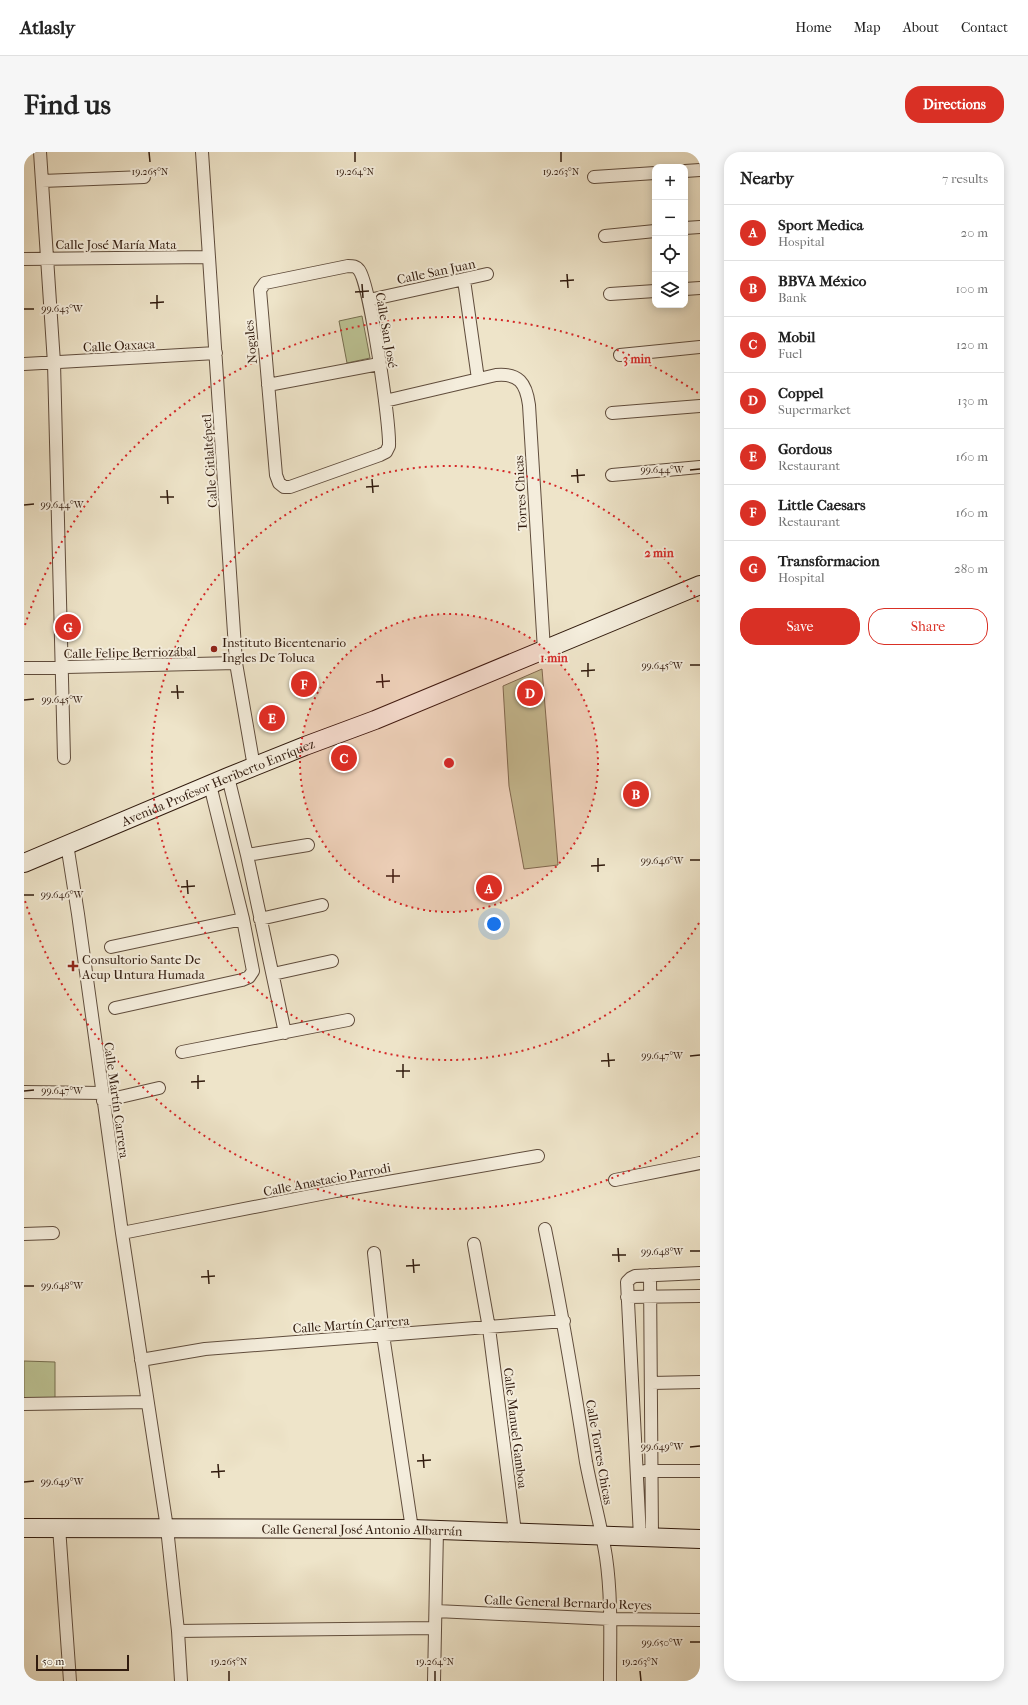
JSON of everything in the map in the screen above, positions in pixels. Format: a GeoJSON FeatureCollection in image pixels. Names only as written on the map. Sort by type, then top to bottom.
{"type":"FeatureCollection","features":[{"type":"Feature","properties":{"kind":"main road","name":"Avenida Profesor Heriberto Enríquez"},"geometry":{"type":"LineString","coordinates":[[24,863],[228,777],[375,720],[700,585]]}},
{"type":"Feature","properties":{"kind":"main road","name":"Calle General José Antonio Albarrán"},"geometry":{"type":"LineString","coordinates":[[24,1528],[437,1530],[700,1539]]}},
{"type":"Feature","properties":{"kind":"street"},"geometry":{"type":"LineString","coordinates":[[40,152],[54,363],[59,511],[64,758]]}},
{"type":"Feature","properties":{"kind":"street","name":"Calle Citlaltépetl"},"geometry":{"type":"LineString","coordinates":[[202,152],[236,663],[254,767]]}},
{"type":"Feature","properties":{"kind":"street"},"geometry":{"type":"LineString","coordinates":[[688,171],[700,170]]}},
{"type":"Feature","properties":{"kind":"street"},"geometry":{"type":"LineString","coordinates":[[594,177],[652,173]]}},
{"type":"Feature","properties":{"kind":"street"},"geometry":{"type":"LineString","coordinates":[[42,181],[144,177]]}},
{"type":"Feature","properties":{"kind":"street"},"geometry":{"type":"LineString","coordinates":[[688,228],[700,227]]}},
{"type":"Feature","properties":{"kind":"street"},"geometry":{"type":"LineString","coordinates":[[605,236],[652,231]]}},
{"type":"Feature","properties":{"kind":"street","name":"Calle José María Mata"},"geometry":{"type":"LineString","coordinates":[[24,259],[209,257]]}},
{"type":"Feature","properties":{"kind":"street","name":"Calle San José"},"geometry":{"type":"LineString","coordinates":[[354,266],[359,269],[362,275],[368,300],[385,401],[389,443],[386,452]]}},
{"type":"Feature","properties":{"kind":"street","name":"Nogales"},"geometry":{"type":"LineString","coordinates":[[354,266],[273,281],[265,283],[261,287],[260,301],[276,475],[279,483],[284,487],[297,484],[386,452]]}},
{"type":"Feature","properties":{"kind":"street","name":"Calle San Juan"},"geometry":{"type":"LineString","coordinates":[[368,300],[487,274]]}},
{"type":"Feature","properties":{"kind":"street"},"geometry":{"type":"LineString","coordinates":[[385,401],[478,379],[464,280]]}},
{"type":"Feature","properties":{"kind":"street"},"geometry":{"type":"LineString","coordinates":[[688,289],[700,288]]}},
{"type":"Feature","properties":{"kind":"street"},"geometry":{"type":"LineString","coordinates":[[610,294],[652,291]]}},
{"type":"Feature","properties":{"kind":"street"},"geometry":{"type":"LineString","coordinates":[[620,354],[700,347]]}},
{"type":"Feature","properties":{"kind":"street","name":"Calle Oaxaca"},"geometry":{"type":"LineString","coordinates":[[24,364],[216,353]]}},
{"type":"Feature","properties":{"kind":"street"},"geometry":{"type":"LineString","coordinates":[[268,385],[379,364]]}},
{"type":"Feature","properties":{"kind":"street","name":"Torres Chicas"},"geometry":{"type":"LineString","coordinates":[[478,379],[505,375],[514,377],[522,382],[527,392],[544,650]]}},
{"type":"Feature","properties":{"kind":"street"},"geometry":{"type":"LineString","coordinates":[[612,413],[700,406]]}},
{"type":"Feature","properties":{"kind":"street"},"geometry":{"type":"LineString","coordinates":[[612,475],[700,467]]}},
{"type":"Feature","properties":{"kind":"street","name":"Calle Felipe Berriozábal"},"geometry":{"type":"LineString","coordinates":[[24,668],[236,663]]}},
{"type":"Feature","properties":{"kind":"street"},"geometry":{"type":"LineString","coordinates":[[228,777],[247,855],[286,1033]]}},
{"type":"Feature","properties":{"kind":"street"},"geometry":{"type":"LineString","coordinates":[[116,1008],[242,980],[249,977],[253,971],[210,785]]}},
{"type":"Feature","properties":{"kind":"street","name":"Calle Martín Carrera"},"geometry":{"type":"LineString","coordinates":[[67,844],[83,945],[102,1097],[167,1528],[178,1631],[181,1681]]}},
{"type":"Feature","properties":{"kind":"street"},"geometry":{"type":"LineString","coordinates":[[247,855],[308,845]]}},
{"type":"Feature","properties":{"kind":"street"},"geometry":{"type":"LineString","coordinates":[[260,919],[322,905]]}},
{"type":"Feature","properties":{"kind":"street"},"geometry":{"type":"LineString","coordinates":[[111,946],[242,920]]}},
{"type":"Feature","properties":{"kind":"street"},"geometry":{"type":"LineString","coordinates":[[273,974],[332,961]]}},
{"type":"Feature","properties":{"kind":"street"},"geometry":{"type":"LineString","coordinates":[[182,1052],[348,1020]]}},
{"type":"Feature","properties":{"kind":"street"},"geometry":{"type":"LineString","coordinates":[[24,1092],[102,1097],[159,1088]]}},
{"type":"Feature","properties":{"kind":"street","name":"Calle Anastacio Parrodi"},"geometry":{"type":"LineString","coordinates":[[122,1233],[336,1191],[538,1156]]}},
{"type":"Feature","properties":{"kind":"street"},"geometry":{"type":"LineString","coordinates":[[615,1180],[700,1163]]}},
{"type":"Feature","properties":{"kind":"street","name":"Calle Torres Chicas"},"geometry":{"type":"LineString","coordinates":[[545,1229],[564,1321],[591,1490],[602,1536],[607,1569],[610,1619],[610,1681]]}},
{"type":"Feature","properties":{"kind":"street"},"geometry":{"type":"LineString","coordinates":[[24,1234],[53,1233]]}},
{"type":"Feature","properties":{"kind":"street","name":"Calle Manuel Gamboa"},"geometry":{"type":"LineString","coordinates":[[474,1244],[489,1328],[515,1532]]}},
{"type":"Feature","properties":{"kind":"street"},"geometry":{"type":"LineString","coordinates":[[374,1253],[383,1335],[412,1530]]}},
{"type":"Feature","properties":{"kind":"street"},"geometry":{"type":"LineString","coordinates":[[646,1537],[636,1471],[627,1285],[629,1279],[635,1276],[700,1273]]}},
{"type":"Feature","properties":{"kind":"street"},"geometry":{"type":"LineString","coordinates":[[646,1537],[652,1471],[650,1275]]}},
{"type":"Feature","properties":{"kind":"street"},"geometry":{"type":"LineString","coordinates":[[627,1297],[700,1296]]}},
{"type":"Feature","properties":{"kind":"street","name":"Calle Martín Carrera"},"geometry":{"type":"LineString","coordinates":[[141,1360],[205,1349],[564,1321]]}},
{"type":"Feature","properties":{"kind":"street"},"geometry":{"type":"LineString","coordinates":[[651,1383],[700,1382]]}},
{"type":"Feature","properties":{"kind":"street"},"geometry":{"type":"LineString","coordinates":[[24,1404],[147,1402]]}},
{"type":"Feature","properties":{"kind":"street"},"geometry":{"type":"LineString","coordinates":[[636,1471],[700,1471]]}},
{"type":"Feature","properties":{"kind":"street"},"geometry":{"type":"LineString","coordinates":[[59,1527],[70,1681]]}},
{"type":"Feature","properties":{"kind":"street"},"geometry":{"type":"LineString","coordinates":[[434,1681],[437,1530]]}},
{"type":"Feature","properties":{"kind":"street","name":"Calle General Bernardo Reyes"},"geometry":{"type":"LineString","coordinates":[[436,1611],[610,1619],[700,1620]]}},
{"type":"Feature","properties":{"kind":"street"},"geometry":{"type":"LineString","coordinates":[[178,1631],[435,1628]]}},
{"type":"Feature","properties":{"kind":"green space"},"geometry":{"type":"Polygon","coordinates":[[[362,316],[370,358],[347,363],[339,321],[362,316]]]}},
{"type":"Feature","properties":{"kind":"green space"},"geometry":{"type":"Polygon","coordinates":[[[542,669],[558,865],[524,869],[509,786],[503,686],[542,669]]]}},
{"type":"Feature","properties":{"kind":"green space"},"geometry":{"type":"Polygon","coordinates":[[[24,1361],[55,1362],[55,1400],[24,1400],[24,1361]]]}},
{"type":"Feature","properties":{"kind":"place","name":"Transformacion"},"geometry":{"type":"Point","coordinates":[68,627]}},
{"type":"Feature","properties":{"kind":"place","name":"Instituto Bicentenario Ingles De Toluca"},"geometry":{"type":"Point","coordinates":[214,649]}},
{"type":"Feature","properties":{"kind":"place","name":"Little Caesars"},"geometry":{"type":"Point","coordinates":[304,684]}},
{"type":"Feature","properties":{"kind":"place","name":"Coppel"},"geometry":{"type":"Point","coordinates":[530,693]}},
{"type":"Feature","properties":{"kind":"place","name":"Gordous"},"geometry":{"type":"Point","coordinates":[272,718]}},
{"type":"Feature","properties":{"kind":"place","name":"Mobil"},"geometry":{"type":"Point","coordinates":[344,758]}},
{"type":"Feature","properties":{"kind":"place","name":"BBVA México"},"geometry":{"type":"Point","coordinates":[636,794]}},
{"type":"Feature","properties":{"kind":"place","name":"Sport Medica"},"geometry":{"type":"Point","coordinates":[489,888]}},
{"type":"Feature","properties":{"kind":"place","name":"Consultorio Sante De Acup Untura Humada"},"geometry":{"type":"Point","coordinates":[73,966]}}]}
